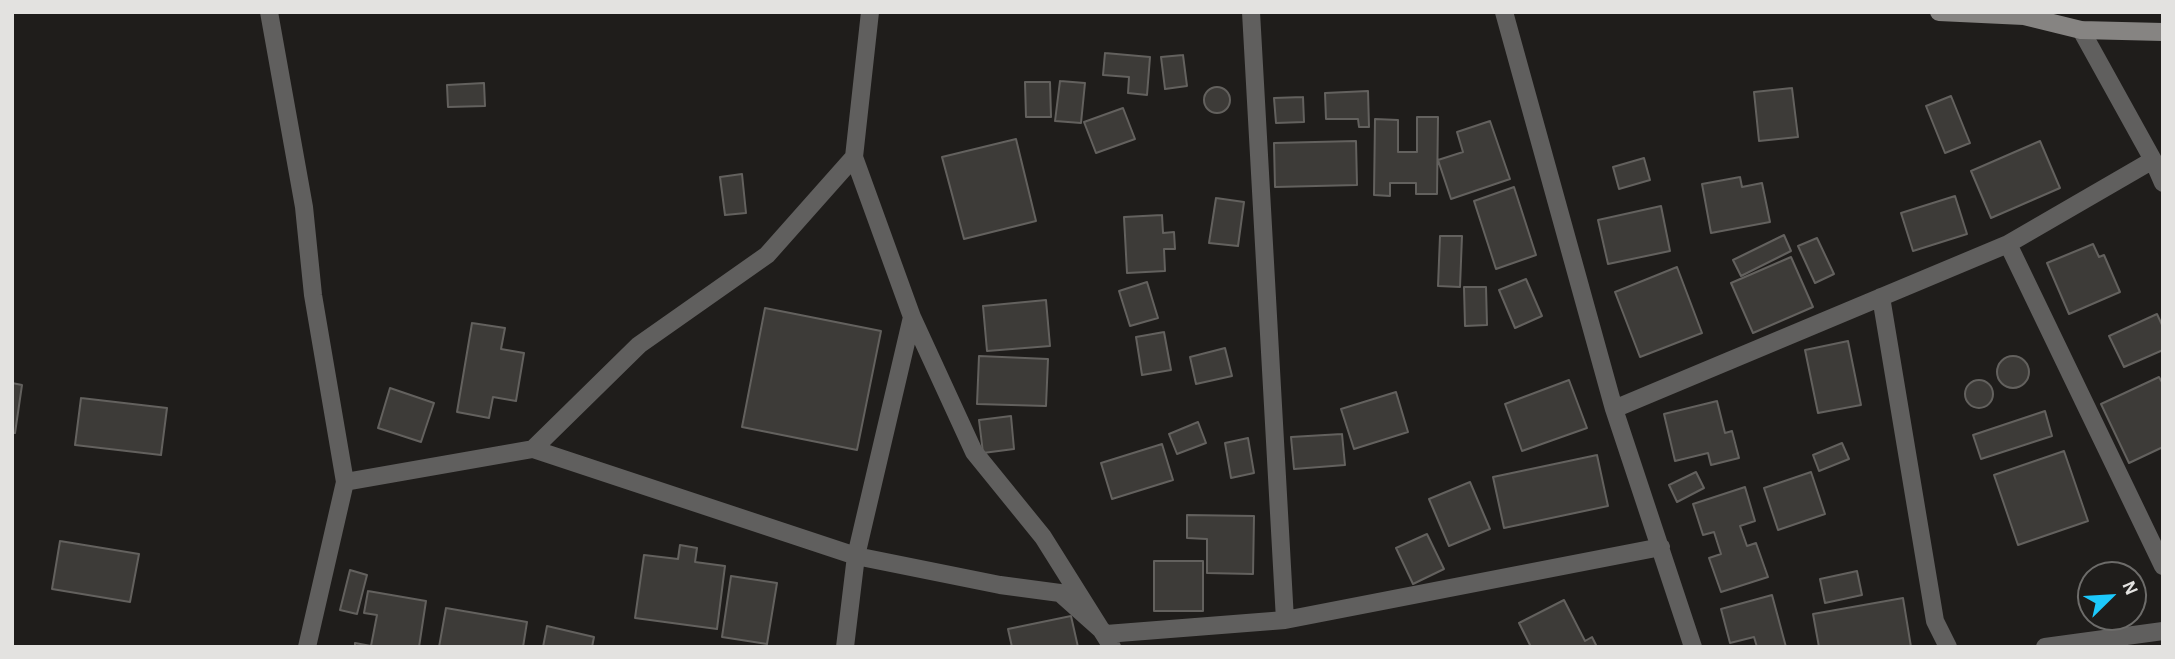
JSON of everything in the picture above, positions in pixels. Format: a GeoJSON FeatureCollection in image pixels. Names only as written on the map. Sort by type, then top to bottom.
{"type":"FeatureCollection","features":[{"type":"Feature","properties":{"kind":"main road"},"geometry":{"type":"LineString","coordinates":[[1939,12],[2024,14],[2081,30],[2163,32]]}},
{"type":"Feature","properties":{"kind":"street"},"geometry":{"type":"LineString","coordinates":[[269,12],[304,207],[313,295],[345,482],[307,647]]}},
{"type":"Feature","properties":{"kind":"street"},"geometry":{"type":"LineString","coordinates":[[870,12],[855,157],[912,317],[974,452],[1043,537],[1109,640]]}},
{"type":"Feature","properties":{"kind":"street"},"geometry":{"type":"LineString","coordinates":[[1251,12],[1285,620]]}},
{"type":"Feature","properties":{"kind":"street"},"geometry":{"type":"LineString","coordinates":[[1504,12],[1614,409],[1693,647]]}},
{"type":"Feature","properties":{"kind":"street"},"geometry":{"type":"LineString","coordinates":[[2081,30],[2163,183]]}},
{"type":"Feature","properties":{"kind":"street"},"geometry":{"type":"LineString","coordinates":[[533,449],[639,345],[767,255],[855,157]]}},
{"type":"Feature","properties":{"kind":"street"},"geometry":{"type":"LineString","coordinates":[[1614,409],[2008,244],[2153,160]]}},
{"type":"Feature","properties":{"kind":"street"},"geometry":{"type":"LineString","coordinates":[[2008,244],[2163,566]]}},
{"type":"Feature","properties":{"kind":"street"},"geometry":{"type":"LineString","coordinates":[[1881,298],[1935,621],[1948,647]]}},
{"type":"Feature","properties":{"kind":"street"},"geometry":{"type":"LineString","coordinates":[[845,647],[856,556],[912,317]]}},
{"type":"Feature","properties":{"kind":"street"},"geometry":{"type":"LineString","coordinates":[[345,482],[533,449],[856,556],[1000,585],[1060,593],[1109,640]]}},
{"type":"Feature","properties":{"kind":"street"},"geometry":{"type":"LineString","coordinates":[[1109,640],[1285,620],[1661,547]]}},
{"type":"Feature","properties":{"kind":"street"},"geometry":{"type":"LineString","coordinates":[[2045,647],[2163,631]]}},
{"type":"Feature","properties":{"kind":"building"},"geometry":{"type":"Polygon","coordinates":[[[1105,53],[1150,57],[1147,95],[1128,93],[1129,77],[1103,75],[1105,53]]]}},
{"type":"Feature","properties":{"kind":"building"},"geometry":{"type":"Polygon","coordinates":[[[1183,55],[1187,86],[1165,89],[1161,57],[1183,55]]]}},
{"type":"Feature","properties":{"kind":"building"},"geometry":{"type":"Polygon","coordinates":[[[1060,81],[1085,83],[1081,123],[1055,121],[1060,81]]]}},
{"type":"Feature","properties":{"kind":"building"},"geometry":{"type":"Polygon","coordinates":[[[1025,82],[1050,82],[1051,117],[1026,117],[1025,82]]]}},
{"type":"Feature","properties":{"kind":"building"},"geometry":{"type":"Polygon","coordinates":[[[484,83],[485,106],[448,107],[447,85],[484,83]]]}},
{"type":"Feature","properties":{"kind":"building"},"geometry":{"type":"Polygon","coordinates":[[[1217,87],[1226,91],[1230,100],[1226,109],[1217,113],[1208,109],[1204,100],[1208,91],[1217,87]]]}},
{"type":"Feature","properties":{"kind":"building"},"geometry":{"type":"Polygon","coordinates":[[[1792,88],[1798,137],[1759,141],[1754,92],[1792,88]]]}},
{"type":"Feature","properties":{"kind":"building"},"geometry":{"type":"Polygon","coordinates":[[[1368,91],[1369,127],[1359,127],[1358,119],[1326,119],[1325,93],[1368,91]]]}},
{"type":"Feature","properties":{"kind":"building"},"geometry":{"type":"Polygon","coordinates":[[[1951,96],[1970,143],[1945,153],[1926,106],[1951,96]]]}},
{"type":"Feature","properties":{"kind":"building"},"geometry":{"type":"Polygon","coordinates":[[[1303,97],[1304,122],[1276,123],[1274,98],[1303,97]]]}},
{"type":"Feature","properties":{"kind":"building"},"geometry":{"type":"Polygon","coordinates":[[[1123,108],[1135,139],[1096,153],[1084,122],[1123,108]]]}},
{"type":"Feature","properties":{"kind":"building"},"geometry":{"type":"Polygon","coordinates":[[[1417,117],[1438,117],[1437,194],[1416,194],[1416,183],[1390,183],[1390,196],[1374,195],[1375,119],[1398,120],[1398,152],[1417,152],[1417,117]]]}},
{"type":"Feature","properties":{"kind":"building"},"geometry":{"type":"Polygon","coordinates":[[[1490,121],[1510,179],[1451,199],[1438,160],[1463,152],[1457,132],[1490,121]]]}},
{"type":"Feature","properties":{"kind":"building"},"geometry":{"type":"Polygon","coordinates":[[[1016,139],[1036,221],[964,239],[942,157],[1016,139]]]}},
{"type":"Feature","properties":{"kind":"building"},"geometry":{"type":"Polygon","coordinates":[[[1356,141],[1357,185],[1275,187],[1274,143],[1356,141]]]}},
{"type":"Feature","properties":{"kind":"building"},"geometry":{"type":"Polygon","coordinates":[[[2040,141],[2060,188],[1991,218],[1971,171],[2040,141]]]}},
{"type":"Feature","properties":{"kind":"building"},"geometry":{"type":"Polygon","coordinates":[[[1644,158],[1650,180],[1619,189],[1613,167],[1644,158]]]}},
{"type":"Feature","properties":{"kind":"building"},"geometry":{"type":"Polygon","coordinates":[[[742,174],[746,213],[725,215],[720,177],[742,174]]]}},
{"type":"Feature","properties":{"kind":"building"},"geometry":{"type":"Polygon","coordinates":[[[1740,177],[1742,187],[1762,183],[1770,222],[1711,233],[1702,184],[1740,177]]]}},
{"type":"Feature","properties":{"kind":"building"},"geometry":{"type":"Polygon","coordinates":[[[1514,187],[1536,255],[1496,269],[1474,201],[1514,187]]]}},
{"type":"Feature","properties":{"kind":"building"},"geometry":{"type":"Polygon","coordinates":[[[1955,196],[1967,234],[1913,251],[1901,213],[1955,196]]]}},
{"type":"Feature","properties":{"kind":"building"},"geometry":{"type":"Polygon","coordinates":[[[1216,198],[1244,202],[1238,246],[1209,243],[1216,198]]]}},
{"type":"Feature","properties":{"kind":"building"},"geometry":{"type":"Polygon","coordinates":[[[1661,206],[1670,251],[1608,264],[1598,220],[1661,206]]]}},
{"type":"Feature","properties":{"kind":"building"},"geometry":{"type":"Polygon","coordinates":[[[1162,215],[1163,233],[1174,232],[1175,249],[1164,249],[1165,271],[1127,273],[1124,217],[1162,215]]]}},
{"type":"Feature","properties":{"kind":"building"},"geometry":{"type":"Polygon","coordinates":[[[1784,235],[1791,251],[1741,276],[1733,260],[1784,235]]]}},
{"type":"Feature","properties":{"kind":"building"},"geometry":{"type":"Polygon","coordinates":[[[1440,236],[1462,236],[1460,287],[1438,286],[1440,236]]]}},
{"type":"Feature","properties":{"kind":"building"},"geometry":{"type":"Polygon","coordinates":[[[1817,238],[1834,274],[1815,283],[1798,246],[1817,238]]]}},
{"type":"Feature","properties":{"kind":"building"},"geometry":{"type":"Polygon","coordinates":[[[2093,244],[2099,257],[2104,255],[2120,292],[2069,314],[2047,263],[2093,244]]]}},
{"type":"Feature","properties":{"kind":"building"},"geometry":{"type":"Polygon","coordinates":[[[1791,257],[1813,307],[1753,333],[1731,283],[1791,257]]]}},
{"type":"Feature","properties":{"kind":"building"},"geometry":{"type":"Polygon","coordinates":[[[1677,267],[1702,333],[1640,357],[1615,292],[1677,267]]]}},
{"type":"Feature","properties":{"kind":"building"},"geometry":{"type":"Polygon","coordinates":[[[1526,279],[1542,316],[1515,328],[1499,290],[1526,279]]]}},
{"type":"Feature","properties":{"kind":"building"},"geometry":{"type":"Polygon","coordinates":[[[1147,282],[1158,318],[1130,326],[1119,291],[1147,282]]]}},
{"type":"Feature","properties":{"kind":"building"},"geometry":{"type":"Polygon","coordinates":[[[1464,287],[1486,287],[1487,325],[1465,326],[1464,287]]]}},
{"type":"Feature","properties":{"kind":"building"},"geometry":{"type":"Polygon","coordinates":[[[1046,300],[1050,346],[987,351],[983,306],[1046,300]]]}},
{"type":"Feature","properties":{"kind":"building"},"geometry":{"type":"Polygon","coordinates":[[[765,308],[881,331],[857,450],[742,427],[765,308]]]}},
{"type":"Feature","properties":{"kind":"building"},"geometry":{"type":"Polygon","coordinates":[[[2157,314],[2163,327],[2163,350],[2124,367],[2109,336],[2157,314]]]}},
{"type":"Feature","properties":{"kind":"building"},"geometry":{"type":"Polygon","coordinates":[[[472,323],[505,328],[501,349],[524,353],[516,401],[493,397],[489,418],[457,412],[472,323]]]}},
{"type":"Feature","properties":{"kind":"building"},"geometry":{"type":"Polygon","coordinates":[[[1164,332],[1171,370],[1142,375],[1136,337],[1164,332]]]}},
{"type":"Feature","properties":{"kind":"building"},"geometry":{"type":"Polygon","coordinates":[[[1848,341],[1861,405],[1818,413],[1805,350],[1848,341]]]}},
{"type":"Feature","properties":{"kind":"building"},"geometry":{"type":"Polygon","coordinates":[[[1225,348],[1232,376],[1196,384],[1190,357],[1225,348]]]}},
{"type":"Feature","properties":{"kind":"building"},"geometry":{"type":"Polygon","coordinates":[[[979,356],[1048,359],[1046,406],[977,404],[979,356]]]}},
{"type":"Feature","properties":{"kind":"building"},"geometry":{"type":"Polygon","coordinates":[[[2013,356],[2024,361],[2029,372],[2024,383],[2013,388],[2002,383],[1997,372],[2002,361],[2013,356]]]}},
{"type":"Feature","properties":{"kind":"building"},"geometry":{"type":"Polygon","coordinates":[[[2159,377],[2163,384],[2163,447],[2129,463],[2101,404],[2159,377]]]}},
{"type":"Feature","properties":{"kind":"building"},"geometry":{"type":"Polygon","coordinates":[[[1569,380],[1587,428],[1522,451],[1505,404],[1569,380]]]}},
{"type":"Feature","properties":{"kind":"building"},"geometry":{"type":"Polygon","coordinates":[[[1979,380],[1989,384],[1993,394],[1989,404],[1979,408],[1969,404],[1965,394],[1969,384],[1979,380]]]}},
{"type":"Feature","properties":{"kind":"building"},"geometry":{"type":"Polygon","coordinates":[[[12,383],[22,385],[15,433],[12,433],[12,383]]]}},
{"type":"Feature","properties":{"kind":"building"},"geometry":{"type":"Polygon","coordinates":[[[390,388],[434,403],[421,442],[378,428],[390,388]]]}},
{"type":"Feature","properties":{"kind":"building"},"geometry":{"type":"Polygon","coordinates":[[[1396,392],[1408,432],[1354,449],[1341,409],[1396,392]]]}},
{"type":"Feature","properties":{"kind":"building"},"geometry":{"type":"Polygon","coordinates":[[[81,398],[167,408],[161,455],[75,445],[81,398]]]}},
{"type":"Feature","properties":{"kind":"building"},"geometry":{"type":"Polygon","coordinates":[[[1717,401],[1725,433],[1732,431],[1739,458],[1711,465],[1708,453],[1675,461],[1664,414],[1717,401]]]}},
{"type":"Feature","properties":{"kind":"building"},"geometry":{"type":"Polygon","coordinates":[[[2045,411],[2052,436],[1981,459],[1973,435],[2045,411]]]}},
{"type":"Feature","properties":{"kind":"building"},"geometry":{"type":"Polygon","coordinates":[[[1011,416],[1014,449],[983,453],[979,420],[1011,416]]]}},
{"type":"Feature","properties":{"kind":"building"},"geometry":{"type":"Polygon","coordinates":[[[1198,422],[1206,443],[1177,454],[1169,434],[1198,422]]]}},
{"type":"Feature","properties":{"kind":"building"},"geometry":{"type":"Polygon","coordinates":[[[1342,434],[1345,465],[1294,469],[1291,437],[1342,434]]]}},
{"type":"Feature","properties":{"kind":"building"},"geometry":{"type":"Polygon","coordinates":[[[1248,438],[1254,473],[1231,478],[1225,443],[1248,438]]]}},
{"type":"Feature","properties":{"kind":"building"},"geometry":{"type":"Polygon","coordinates":[[[1842,443],[1849,459],[1819,471],[1813,455],[1842,443]]]}},
{"type":"Feature","properties":{"kind":"building"},"geometry":{"type":"Polygon","coordinates":[[[1162,444],[1173,480],[1112,499],[1101,463],[1162,444]]]}},
{"type":"Feature","properties":{"kind":"building"},"geometry":{"type":"Polygon","coordinates":[[[2064,451],[2088,521],[2018,545],[1994,475],[2064,451]]]}},
{"type":"Feature","properties":{"kind":"building"},"geometry":{"type":"Polygon","coordinates":[[[1597,455],[1608,506],[1504,528],[1493,477],[1597,455]]]}},
{"type":"Feature","properties":{"kind":"building"},"geometry":{"type":"Polygon","coordinates":[[[1696,472],[1704,488],[1677,502],[1669,485],[1696,472]]]}},
{"type":"Feature","properties":{"kind":"building"},"geometry":{"type":"Polygon","coordinates":[[[1811,472],[1825,514],[1778,530],[1764,488],[1811,472]]]}},
{"type":"Feature","properties":{"kind":"building"},"geometry":{"type":"Polygon","coordinates":[[[1470,482],[1490,529],[1449,546],[1429,499],[1470,482]]]}},
{"type":"Feature","properties":{"kind":"building"},"geometry":{"type":"Polygon","coordinates":[[[1745,487],[1755,521],[1740,526],[1747,546],[1756,543],[1768,577],[1721,592],[1709,558],[1721,554],[1714,532],[1703,535],[1693,504],[1745,487]]]}},
{"type":"Feature","properties":{"kind":"building"},"geometry":{"type":"Polygon","coordinates":[[[1187,515],[1254,516],[1253,574],[1207,573],[1207,539],[1187,538],[1187,515]]]}},
{"type":"Feature","properties":{"kind":"building"},"geometry":{"type":"Polygon","coordinates":[[[1427,534],[1444,569],[1413,584],[1396,548],[1427,534]]]}},
{"type":"Feature","properties":{"kind":"building"},"geometry":{"type":"Polygon","coordinates":[[[60,541],[139,554],[130,602],[52,589],[60,541]]]}},
{"type":"Feature","properties":{"kind":"building"},"geometry":{"type":"Polygon","coordinates":[[[680,545],[697,548],[695,562],[725,566],[717,629],[635,618],[644,555],[678,559],[680,545]]]}},
{"type":"Feature","properties":{"kind":"building"},"geometry":{"type":"Polygon","coordinates":[[[1154,561],[1203,561],[1203,611],[1154,611],[1154,561]]]}},
{"type":"Feature","properties":{"kind":"building"},"geometry":{"type":"Polygon","coordinates":[[[350,570],[367,575],[357,614],[340,610],[350,570]]]}},
{"type":"Feature","properties":{"kind":"building"},"geometry":{"type":"Polygon","coordinates":[[[1857,571],[1862,595],[1825,603],[1820,579],[1857,571]]]}},
{"type":"Feature","properties":{"kind":"building"},"geometry":{"type":"Polygon","coordinates":[[[731,576],[777,583],[767,644],[722,637],[731,576]]]}},
{"type":"Feature","properties":{"kind":"building"},"geometry":{"type":"Polygon","coordinates":[[[368,591],[426,601],[419,647],[355,647],[355,643],[371,646],[377,615],[364,613],[368,591]]]}},
{"type":"Feature","properties":{"kind":"building"},"geometry":{"type":"Polygon","coordinates":[[[1772,595],[1786,647],[1757,647],[1754,637],[1730,643],[1721,609],[1772,595]]]}},
{"type":"Feature","properties":{"kind":"building"},"geometry":{"type":"Polygon","coordinates":[[[1903,598],[1911,647],[1819,647],[1813,614],[1903,598]]]}},
{"type":"Feature","properties":{"kind":"building"},"geometry":{"type":"Polygon","coordinates":[[[1564,600],[1585,641],[1592,637],[1597,647],[1531,647],[1519,623],[1564,600]]]}},
{"type":"Feature","properties":{"kind":"building"},"geometry":{"type":"Polygon","coordinates":[[[446,608],[527,622],[523,647],[439,647],[446,608]]]}},
{"type":"Feature","properties":{"kind":"building"},"geometry":{"type":"Polygon","coordinates":[[[1071,616],[1078,647],[1012,647],[1008,629],[1071,616]]]}},
{"type":"Feature","properties":{"kind":"building"},"geometry":{"type":"Polygon","coordinates":[[[547,626],[594,637],[592,647],[543,647],[547,626]]]}}]}
